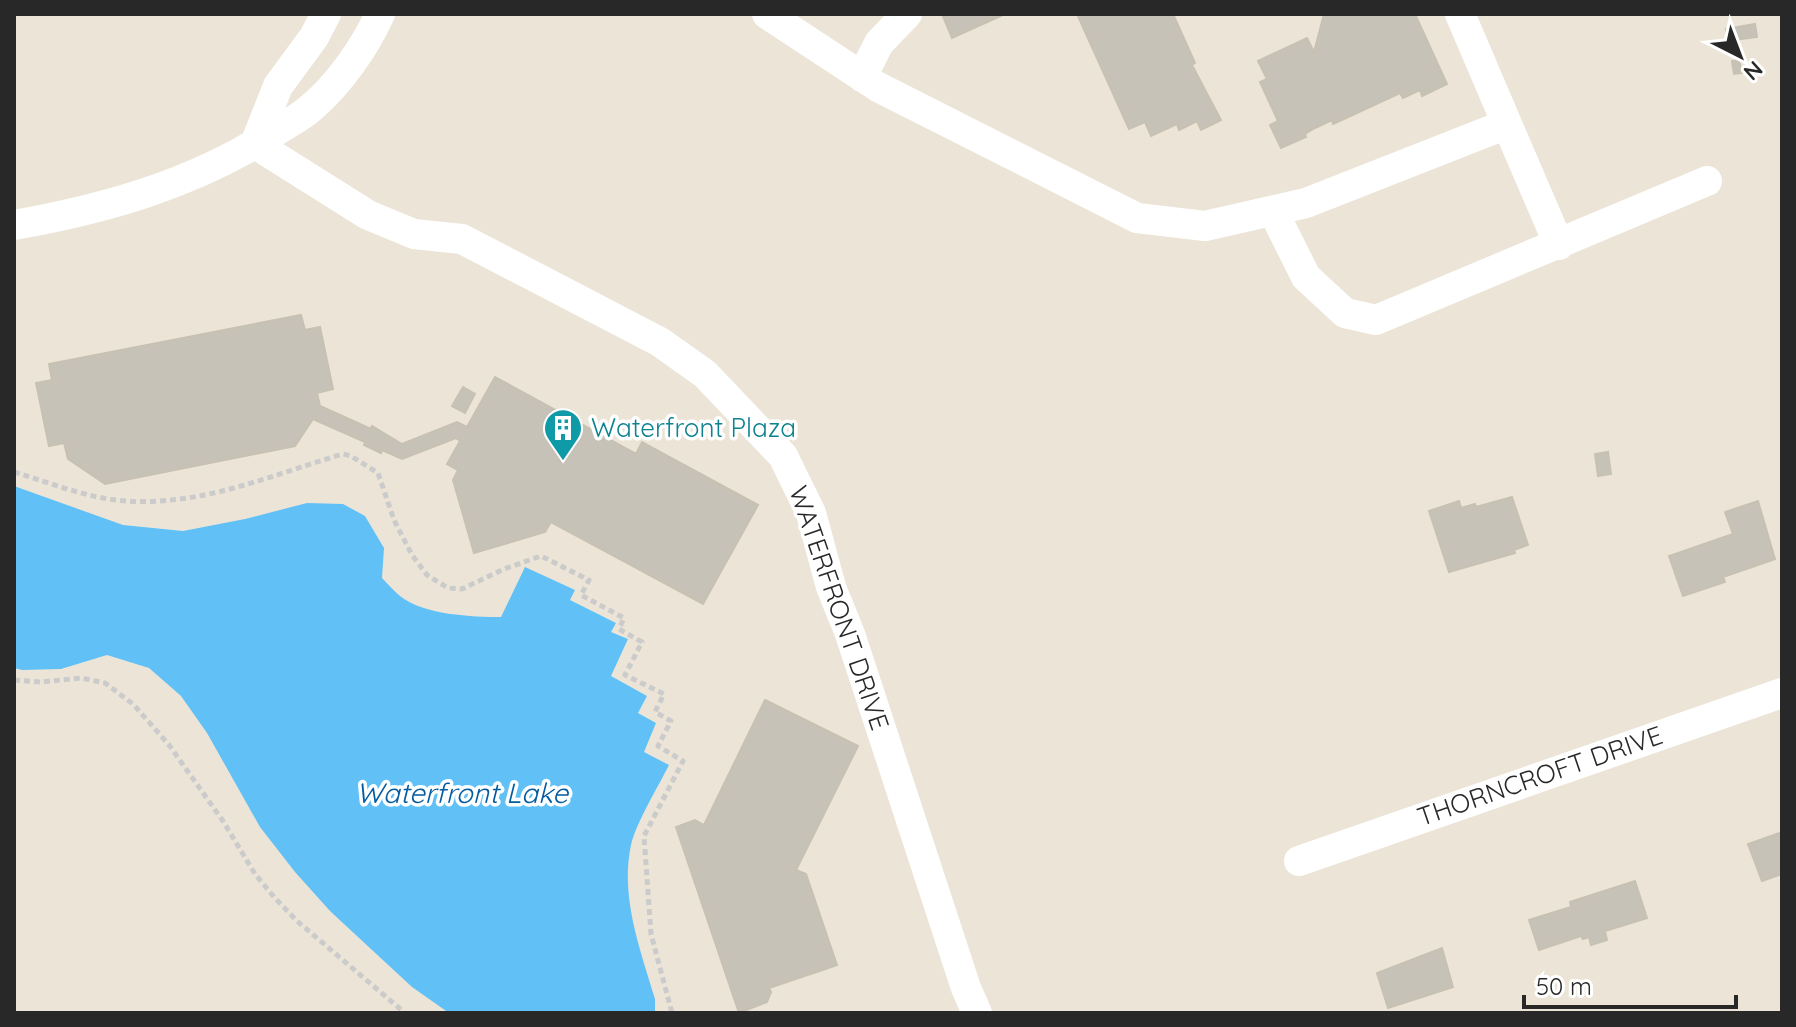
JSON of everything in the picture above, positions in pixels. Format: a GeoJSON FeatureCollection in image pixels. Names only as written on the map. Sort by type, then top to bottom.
{"type":"FeatureCollection","features":[{"type":"Feature","properties":{"kind":"street"},"geometry":{"type":"LineString","coordinates":[[255,144],[278,86],[314,37],[326,14]]}},
{"type":"Feature","properties":{"kind":"street"},"geometry":{"type":"LineString","coordinates":[[14,225],[80,213],[138,197],[177,182],[255,144],[314,106],[343,73],[380,14]]}},
{"type":"Feature","properties":{"kind":"street"},"geometry":{"type":"LineString","coordinates":[[767,14],[878,87],[1137,218],[1205,226],[1306,203],[1507,124]]}},
{"type":"Feature","properties":{"kind":"street"},"geometry":{"type":"LineString","coordinates":[[862,77],[879,43],[907,14]]}},
{"type":"Feature","properties":{"kind":"street"},"geometry":{"type":"LineString","coordinates":[[1460,14],[1559,245]]}},
{"type":"Feature","properties":{"kind":"street","name":"WATERFRONT DRIVE"},"geometry":{"type":"LineString","coordinates":[[255,144],[368,215],[414,234],[462,239],[660,342],[705,374],[783,456],[805,498],[821,542],[831,587],[850,634],[972,1000]]}},
{"type":"Feature","properties":{"kind":"street"},"geometry":{"type":"LineString","coordinates":[[1273,211],[1306,277],[1345,313],[1376,320],[1707,181]]}},
{"type":"Feature","properties":{"kind":"street","name":"THORNCROFT DRIVE"},"geometry":{"type":"LineString","coordinates":[[1299,861],[1782,693]]}},
{"type":"Feature","properties":{"kind":"path"},"geometry":{"type":"LineString","coordinates":[[14,472],[99,497],[169,501],[239,488],[343,454],[378,473],[394,520],[412,555],[427,575],[448,588],[462,589],[541,556],[589,580],[581,595],[624,618],[619,629],[642,642],[625,675],[664,694],[655,712],[671,721],[658,746],[683,761],[644,836],[651,934],[672,1013]]}},
{"type":"Feature","properties":{"kind":"path"},"geometry":{"type":"LineString","coordinates":[[14,680],[41,682],[81,678],[105,683],[133,704],[169,745],[223,821],[255,874],[274,897],[297,921],[405,1013]]}},
{"type":"Feature","properties":{"kind":"water","name":"Waterfront Lake"},"geometry":{"type":"Polygon","coordinates":[[[14,486],[123,525],[183,531],[307,503],[343,504],[365,516],[384,548],[382,578],[410,602],[449,614],[501,617],[525,567],[575,590],[570,600],[616,623],[611,632],[628,639],[611,676],[647,696],[638,713],[656,723],[644,752],[669,765],[638,826],[628,864],[633,923],[655,999],[655,1013],[449,1013],[412,987],[330,911],[295,872],[260,827],[207,733],[181,696],[149,668],[107,655],[61,669],[14,668],[14,486]]]}},
{"type":"Feature","properties":{"kind":"building"},"geometry":{"type":"Polygon","coordinates":[[[942,14],[1005,14],[952,38],[942,14]]]}},
{"type":"Feature","properties":{"kind":"building"},"geometry":{"type":"Polygon","coordinates":[[[1077,14],[1173,14],[1195,63],[1192,65],[1221,120],[1201,130],[1197,121],[1179,130],[1177,124],[1151,136],[1145,122],[1129,129],[1077,14]]]}},
{"type":"Feature","properties":{"kind":"building"},"geometry":{"type":"Polygon","coordinates":[[[1324,14],[1415,14],[1447,84],[1422,96],[1420,90],[1403,98],[1400,93],[1333,124],[1332,120],[1281,148],[1270,125],[1278,121],[1260,82],[1267,79],[1258,61],[1307,38],[1314,52],[1324,14]]]}},
{"type":"Feature","properties":{"kind":"building"},"geometry":{"type":"Polygon","coordinates":[[[1755,24],[1757,37],[1728,41],[1726,29],[1755,24]]]}},
{"type":"Feature","properties":{"kind":"building"},"geometry":{"type":"Polygon","coordinates":[[[1739,60],[1742,73],[1734,74],[1732,61],[1739,60]]]}},
{"type":"Feature","properties":{"kind":"building","name":"Waterfront Plaza"},"geometry":{"type":"Polygon","coordinates":[[[301,315],[305,330],[320,327],[333,389],[317,393],[320,406],[371,429],[372,426],[402,444],[457,422],[467,427],[495,377],[636,454],[642,442],[758,505],[703,604],[551,522],[545,532],[474,553],[453,480],[458,470],[447,464],[460,441],[456,438],[402,459],[382,450],[381,453],[364,445],[365,442],[313,419],[295,446],[105,484],[68,459],[64,443],[49,446],[36,383],[52,380],[49,364],[301,315]]]}},
{"type":"Feature","properties":{"kind":"building"},"geometry":{"type":"Polygon","coordinates":[[[463,387],[475,394],[465,413],[452,406],[463,387]]]}},
{"type":"Feature","properties":{"kind":"building"},"geometry":{"type":"Polygon","coordinates":[[[1608,452],[1611,474],[1598,476],[1595,454],[1608,452]]]}},
{"type":"Feature","properties":{"kind":"building"},"geometry":{"type":"Polygon","coordinates":[[[1512,497],[1528,545],[1514,550],[1515,553],[1449,572],[1429,511],[1459,501],[1461,508],[1475,504],[1476,507],[1512,497]]]}},
{"type":"Feature","properties":{"kind":"building"},"geometry":{"type":"Polygon","coordinates":[[[1758,501],[1775,559],[1723,577],[1725,582],[1683,596],[1669,556],[1733,534],[1725,512],[1758,501]]]}},
{"type":"Feature","properties":{"kind":"building"},"geometry":{"type":"Polygon","coordinates":[[[765,700],[858,746],[796,870],[806,874],[837,965],[769,988],[771,992],[767,1002],[739,1013],[676,827],[695,820],[704,825],[765,700]]]}},
{"type":"Feature","properties":{"kind":"building"},"geometry":{"type":"Polygon","coordinates":[[[1782,832],[1782,874],[1762,881],[1748,844],[1782,832]]]}},
{"type":"Feature","properties":{"kind":"building"},"geometry":{"type":"Polygon","coordinates":[[[1635,881],[1647,918],[1605,931],[1607,940],[1591,945],[1589,937],[1583,939],[1581,936],[1539,950],[1529,920],[1571,907],[1570,902],[1635,881]]]}},
{"type":"Feature","properties":{"kind":"building"},"geometry":{"type":"Polygon","coordinates":[[[1442,948],[1453,987],[1388,1008],[1377,973],[1442,948]]]}},
{"type":"Feature","properties":{"kind":"place","name":"Waterfront Plaza"},"geometry":{"type":"Point","coordinates":[563,462]}}]}
